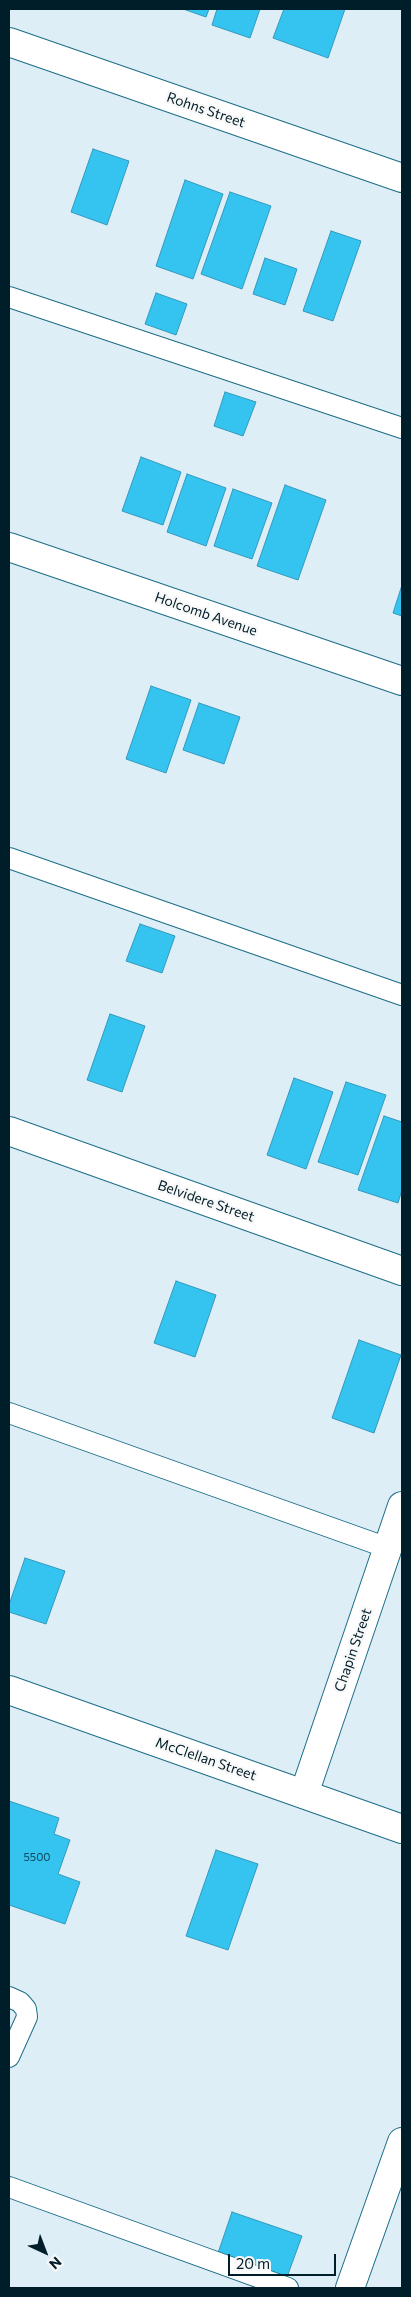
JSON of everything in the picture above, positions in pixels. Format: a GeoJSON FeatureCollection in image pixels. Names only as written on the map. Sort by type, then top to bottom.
{"type":"FeatureCollection","features":[{"type":"Feature","properties":{"kind":"street","name":"Rohns Street"},"geometry":{"type":"LineString","coordinates":[[9,42],[402,178]]}},
{"type":"Feature","properties":{"kind":"street","name":"Holcomb Avenue"},"geometry":{"type":"LineString","coordinates":[[9,547],[402,680]]}},
{"type":"Feature","properties":{"kind":"street","name":"Belvidere Street"},"geometry":{"type":"LineString","coordinates":[[9,1131],[402,1270]]}},
{"type":"Feature","properties":{"kind":"street","name":"Chapin Street"},"geometry":{"type":"LineString","coordinates":[[304,1794],[402,1506]]}},
{"type":"Feature","properties":{"kind":"street","name":"McClellan Street"},"geometry":{"type":"LineString","coordinates":[[9,1690],[402,1829]]}},
{"type":"Feature","properties":{"kind":"street"},"geometry":{"type":"LineString","coordinates":[[350,2288],[402,2142]]}},
{"type":"Feature","properties":{"kind":"lane"},"geometry":{"type":"LineString","coordinates":[[9,297],[402,428]]}},
{"type":"Feature","properties":{"kind":"lane"},"geometry":{"type":"LineString","coordinates":[[9,858],[402,995]]}},
{"type":"Feature","properties":{"kind":"lane"},"geometry":{"type":"LineString","coordinates":[[9,1413],[388,1548]]}},
{"type":"Feature","properties":{"kind":"lane"},"geometry":{"type":"LineString","coordinates":[[9,1997],[20,2002],[26,2009],[27,2017],[9,2057]]}},
{"type":"Feature","properties":{"kind":"lane"},"geometry":{"type":"LineString","coordinates":[[9,2187],[288,2288]]}},
{"type":"Feature","properties":{"kind":"building"},"geometry":{"type":"Polygon","coordinates":[[[183,9],[209,9],[206,17],[183,9]]]}},
{"type":"Feature","properties":{"kind":"building"},"geometry":{"type":"Polygon","coordinates":[[[217,9],[260,9],[250,38],[212,25],[217,9]]]}},
{"type":"Feature","properties":{"kind":"building"},"geometry":{"type":"Polygon","coordinates":[[[284,9],[345,9],[328,58],[273,38],[284,9]]]}},
{"type":"Feature","properties":{"kind":"building"},"geometry":{"type":"Polygon","coordinates":[[[93,149],[129,161],[107,225],[71,212],[93,149]]]}},
{"type":"Feature","properties":{"kind":"building"},"geometry":{"type":"Polygon","coordinates":[[[185,180],[223,194],[193,279],[156,266],[185,180]]]}},
{"type":"Feature","properties":{"kind":"building"},"geometry":{"type":"Polygon","coordinates":[[[230,192],[271,206],[242,289],[201,274],[230,192]]]}},
{"type":"Feature","properties":{"kind":"building"},"geometry":{"type":"Polygon","coordinates":[[[331,231],[361,241],[333,321],[303,311],[331,231]]]}},
{"type":"Feature","properties":{"kind":"building"},"geometry":{"type":"Polygon","coordinates":[[[265,258],[297,269],[285,305],[253,294],[265,258]]]}},
{"type":"Feature","properties":{"kind":"building"},"geometry":{"type":"Polygon","coordinates":[[[156,293],[187,304],[176,335],[145,324],[156,293]]]}},
{"type":"Feature","properties":{"kind":"building"},"geometry":{"type":"Polygon","coordinates":[[[225,392],[256,402],[243,436],[214,426],[225,392]]]}},
{"type":"Feature","properties":{"kind":"building"},"geometry":{"type":"Polygon","coordinates":[[[141,457],[181,472],[163,525],[122,511],[141,457]]]}},
{"type":"Feature","properties":{"kind":"building"},"geometry":{"type":"Polygon","coordinates":[[[187,474],[226,488],[206,546],[167,532],[187,474]]]}},
{"type":"Feature","properties":{"kind":"building"},"geometry":{"type":"Polygon","coordinates":[[[285,485],[326,500],[298,580],[257,566],[285,485]]]}},
{"type":"Feature","properties":{"kind":"building"},"geometry":{"type":"Polygon","coordinates":[[[233,489],[272,503],[252,559],[214,546],[233,489]]]}},
{"type":"Feature","properties":{"kind":"building"},"geometry":{"type":"Polygon","coordinates":[[[402,585],[402,616],[393,613],[402,585]]]}},
{"type":"Feature","properties":{"kind":"building"},"geometry":{"type":"Polygon","coordinates":[[[151,686],[191,700],[166,773],[126,759],[151,686]]]}},
{"type":"Feature","properties":{"kind":"building"},"geometry":{"type":"Polygon","coordinates":[[[199,703],[240,717],[224,764],[183,750],[199,703]]]}},
{"type":"Feature","properties":{"kind":"building"},"geometry":{"type":"Polygon","coordinates":[[[140,924],[175,936],[162,973],[126,961],[140,924]]]}},
{"type":"Feature","properties":{"kind":"building"},"geometry":{"type":"Polygon","coordinates":[[[110,1014],[145,1026],[122,1092],[87,1080],[110,1014]]]}},
{"type":"Feature","properties":{"kind":"building"},"geometry":{"type":"Polygon","coordinates":[[[294,1078],[333,1092],[306,1169],[267,1155],[294,1078]]]}},
{"type":"Feature","properties":{"kind":"building"},"geometry":{"type":"Polygon","coordinates":[[[346,1082],[386,1095],[358,1175],[318,1162],[346,1082]]]}},
{"type":"Feature","properties":{"kind":"building"},"geometry":{"type":"Polygon","coordinates":[[[384,1116],[402,1122],[402,1190],[398,1203],[358,1190],[384,1116]]]}},
{"type":"Feature","properties":{"kind":"building"},"geometry":{"type":"Polygon","coordinates":[[[176,1281],[216,1295],[195,1357],[154,1343],[176,1281]]]}},
{"type":"Feature","properties":{"kind":"building"},"geometry":{"type":"Polygon","coordinates":[[[359,1340],[401,1355],[374,1433],[332,1418],[359,1340]]]}},
{"type":"Feature","properties":{"kind":"building"},"geometry":{"type":"Polygon","coordinates":[[[25,1558],[65,1571],[46,1624],[9,1612],[9,1605],[25,1558]]]}},
{"type":"Feature","properties":{"kind":"building"},"geometry":{"type":"Polygon","coordinates":[[[9,1801],[59,1818],[54,1834],[70,1840],[58,1874],[80,1882],[65,1924],[9,1905],[9,1801]]]}},
{"type":"Feature","properties":{"kind":"building"},"geometry":{"type":"Polygon","coordinates":[[[216,1850],[258,1864],[228,1950],[186,1936],[216,1850]]]}},
{"type":"Feature","properties":{"kind":"building"},"geometry":{"type":"Polygon","coordinates":[[[232,2212],[302,2236],[287,2277],[218,2253],[232,2212]]]}}]}
